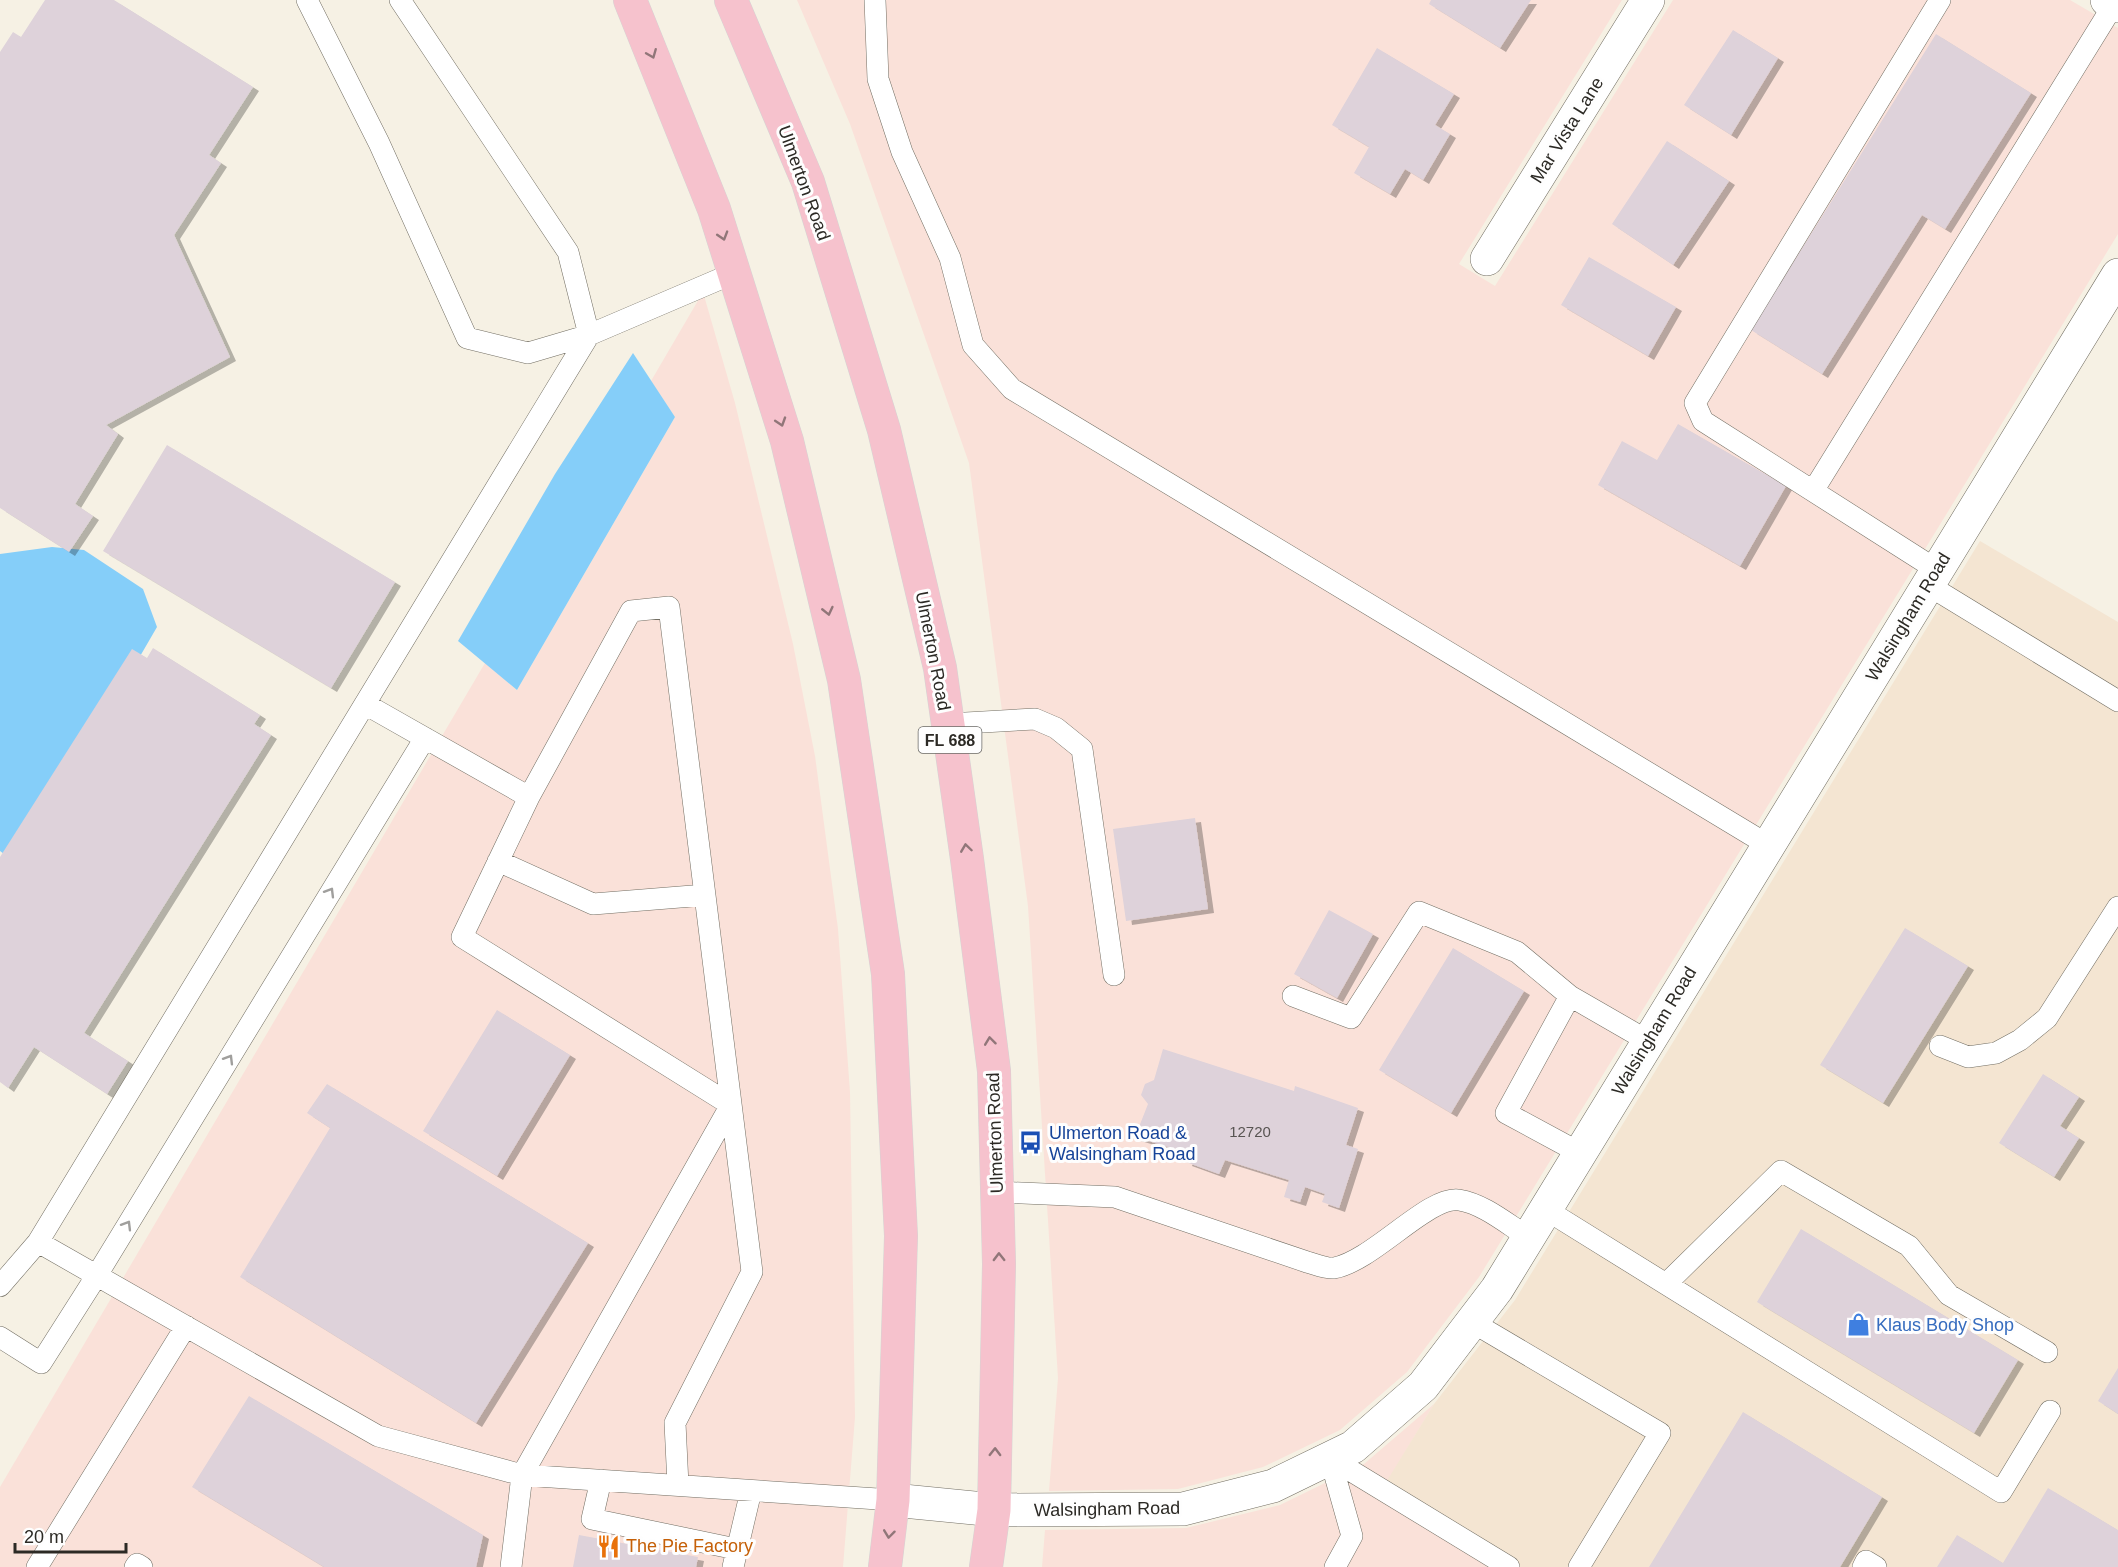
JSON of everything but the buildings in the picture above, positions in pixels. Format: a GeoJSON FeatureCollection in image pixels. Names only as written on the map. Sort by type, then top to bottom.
{"type":"FeatureCollection","features":[{"type":"Feature","properties":{"kind":"main road"},"geometry":{"type":"LineString","coordinates":[[630,0],[714,209],[787,441],[844,680],[888,974],[901,1236],[893,1500],[885,1567]]}},
{"type":"Feature","properties":{"kind":"main road","name":"Ulmerton Road"},"geometry":{"type":"LineString","coordinates":[[731,0],[808,182],[884,430],[940,668],[968,859],[994,1071],[999,1264],[994,1510]]}},
{"type":"Feature","properties":{"kind":"main road","name":"FL 688"},"geometry":{"type":"LineString","coordinates":[[986,1567],[994,1510]]}},
{"type":"Feature","properties":{"kind":"street","name":"Mar Vista Lane"},"geometry":{"type":"LineString","coordinates":[[1487,259],[1648,0]]}},
{"type":"Feature","properties":{"kind":"street","name":"Walsingham Road"},"geometry":{"type":"LineString","coordinates":[[893,1500],[994,1510],[1184,1509],[1273,1486],[1353,1447],[1423,1386],[1497,1289],[2118,275]]}},
{"type":"Feature","properties":{"kind":"lane"},"geometry":{"type":"LineString","coordinates":[[308,0],[379,142],[467,338],[528,353],[589,334],[734,273]]}},
{"type":"Feature","properties":{"kind":"lane"},"geometry":{"type":"LineString","coordinates":[[0,1286],[38,1242],[589,334],[568,252],[400,0]]}},
{"type":"Feature","properties":{"kind":"lane"},"geometry":{"type":"LineString","coordinates":[[875,0],[878,79],[902,152],[950,258],[973,345],[1012,389],[1768,845]]}},
{"type":"Feature","properties":{"kind":"lane"},"geometry":{"type":"LineString","coordinates":[[1940,0],[1695,403],[1703,421],[1813,490],[1933,577],[2118,701]]}},
{"type":"Feature","properties":{"kind":"lane"},"geometry":{"type":"LineString","coordinates":[[1813,490],[2113,3]]}},
{"type":"Feature","properties":{"kind":"lane"},"geometry":{"type":"LineString","coordinates":[[678,1485],[675,1423],[752,1272],[669,607],[631,611],[529,797],[462,937],[731,1105]]}},
{"type":"Feature","properties":{"kind":"lane"},"geometry":{"type":"LineString","coordinates":[[365,704],[529,797]]}},
{"type":"Feature","properties":{"kind":"lane"},"geometry":{"type":"LineString","coordinates":[[948,723],[1035,719],[1056,728],[1082,749],[1114,975]]}},
{"type":"Feature","properties":{"kind":"lane"},"geometry":{"type":"LineString","coordinates":[[0,1337],[41,1363],[425,738]]}},
{"type":"Feature","properties":{"kind":"lane"},"geometry":{"type":"LineString","coordinates":[[498,861],[593,904],[705,895]]}},
{"type":"Feature","properties":{"kind":"lane"},"geometry":{"type":"LineString","coordinates":[[1940,1046],[1968,1057],[1996,1053],[2020,1040],[2047,1018],[2118,907]]}},
{"type":"Feature","properties":{"kind":"lane"},"geometry":{"type":"LineString","coordinates":[[1293,996],[1351,1018],[1419,912],[1517,952],[1570,996],[1648,1041]]}},
{"type":"Feature","properties":{"kind":"lane"},"geometry":{"type":"LineString","coordinates":[[1570,996],[1506,1113],[1580,1153]]}},
{"type":"Feature","properties":{"kind":"lane"},"geometry":{"type":"LineString","coordinates":[[511,1567],[522,1475],[731,1105]]}},
{"type":"Feature","properties":{"kind":"lane"},"geometry":{"type":"LineString","coordinates":[[1666,1284],[1781,1171],[1909,1246],[1949,1295],[2047,1352]]}},
{"type":"Feature","properties":{"kind":"lane"},"geometry":{"type":"LineString","coordinates":[[997,1192],[1115,1197],[1332,1269],[1359,1260],[1435,1205],[1457,1199],[1478,1206],[1528,1237]]}},
{"type":"Feature","properties":{"kind":"lane"},"geometry":{"type":"LineString","coordinates":[[1545,1209],[2001,1492],[2050,1411]]}},
{"type":"Feature","properties":{"kind":"lane"},"geometry":{"type":"LineString","coordinates":[[38,1242],[378,1436],[522,1475],[893,1500]]}},
{"type":"Feature","properties":{"kind":"lane"},"geometry":{"type":"LineString","coordinates":[[1472,1322],[1659,1433],[1579,1567]]}},
{"type":"Feature","properties":{"kind":"lane"},"geometry":{"type":"LineString","coordinates":[[37,1567],[186,1326]]}},
{"type":"Feature","properties":{"kind":"lane"},"geometry":{"type":"LineString","coordinates":[[1330,1458],[1352,1536],[1335,1567]]}},
{"type":"Feature","properties":{"kind":"lane"},"geometry":{"type":"LineString","coordinates":[[1330,1458],[1509,1567]]}},
{"type":"Feature","properties":{"kind":"lane"},"geometry":{"type":"LineString","coordinates":[[601,1480],[592,1519],[734,1558],[751,1491]]}},
{"type":"Feature","properties":{"kind":"lane"},"geometry":{"type":"LineString","coordinates":[[1863,1567],[1866,1562],[1876,1567]]}},
{"type":"Feature","properties":{"kind":"lane"},"geometry":{"type":"LineString","coordinates":[[135,1567],[137,1564],[141,1567]]}},
{"type":"Feature","properties":{"kind":"shaded area"},"geometry":{"type":"Polygon","coordinates":[[[797,0],[1622,0],[1459,264],[1495,286],[1673,0],[2070,0],[2118,28],[2118,234],[1479,1277],[1407,1372],[1340,1430],[1263,1467],[1178,1489],[1049,1491],[1058,1378],[1028,906],[969,463],[850,124],[797,0]]]}},
{"type":"Feature","properties":{"kind":"shaded area"},"geometry":{"type":"Polygon","coordinates":[[[703,292],[735,403],[793,644],[815,756],[838,929],[850,1092],[855,1417],[843,1567],[0,1567],[0,1487],[485,663],[517,690],[675,417],[651,381],[703,292]]]}},
{"type":"Feature","properties":{"kind":"shaded area"},"geometry":{"type":"Polygon","coordinates":[[[1980,541],[2118,622],[2118,1567],[1492,1567],[1377,1497],[1434,1404],[1515,1300],[1980,541]]]}},
{"type":"Feature","properties":{"kind":"shaded area"},"geometry":{"type":"Polygon","coordinates":[[[1434,1404],[1378,1497],[1492,1567],[1042,1567],[1045,1530],[1186,1528],[1280,1505],[1364,1464],[1434,1404]]]}},
{"type":"Feature","properties":{"kind":"water"},"geometry":{"type":"Polygon","coordinates":[[[633,353],[675,417],[517,690],[458,641],[555,474],[633,353]]]}},
{"type":"Feature","properties":{"kind":"water"},"geometry":{"type":"Polygon","coordinates":[[[52,547],[84,550],[143,589],[157,627],[19,865],[0,851],[0,554],[52,547]]]}},
{"type":"Feature","properties":{"kind":"place","name":"Ulmerton Road & Walsingham Road"},"geometry":{"type":"Point","coordinates":[1031,1143]}},
{"type":"Feature","properties":{"kind":"place","name":"Klaus Body Shop"},"geometry":{"type":"Point","coordinates":[1858,1325]}},
{"type":"Feature","properties":{"kind":"place","name":"The Pie Factory"},"geometry":{"type":"Point","coordinates":[608,1546]}}]}
